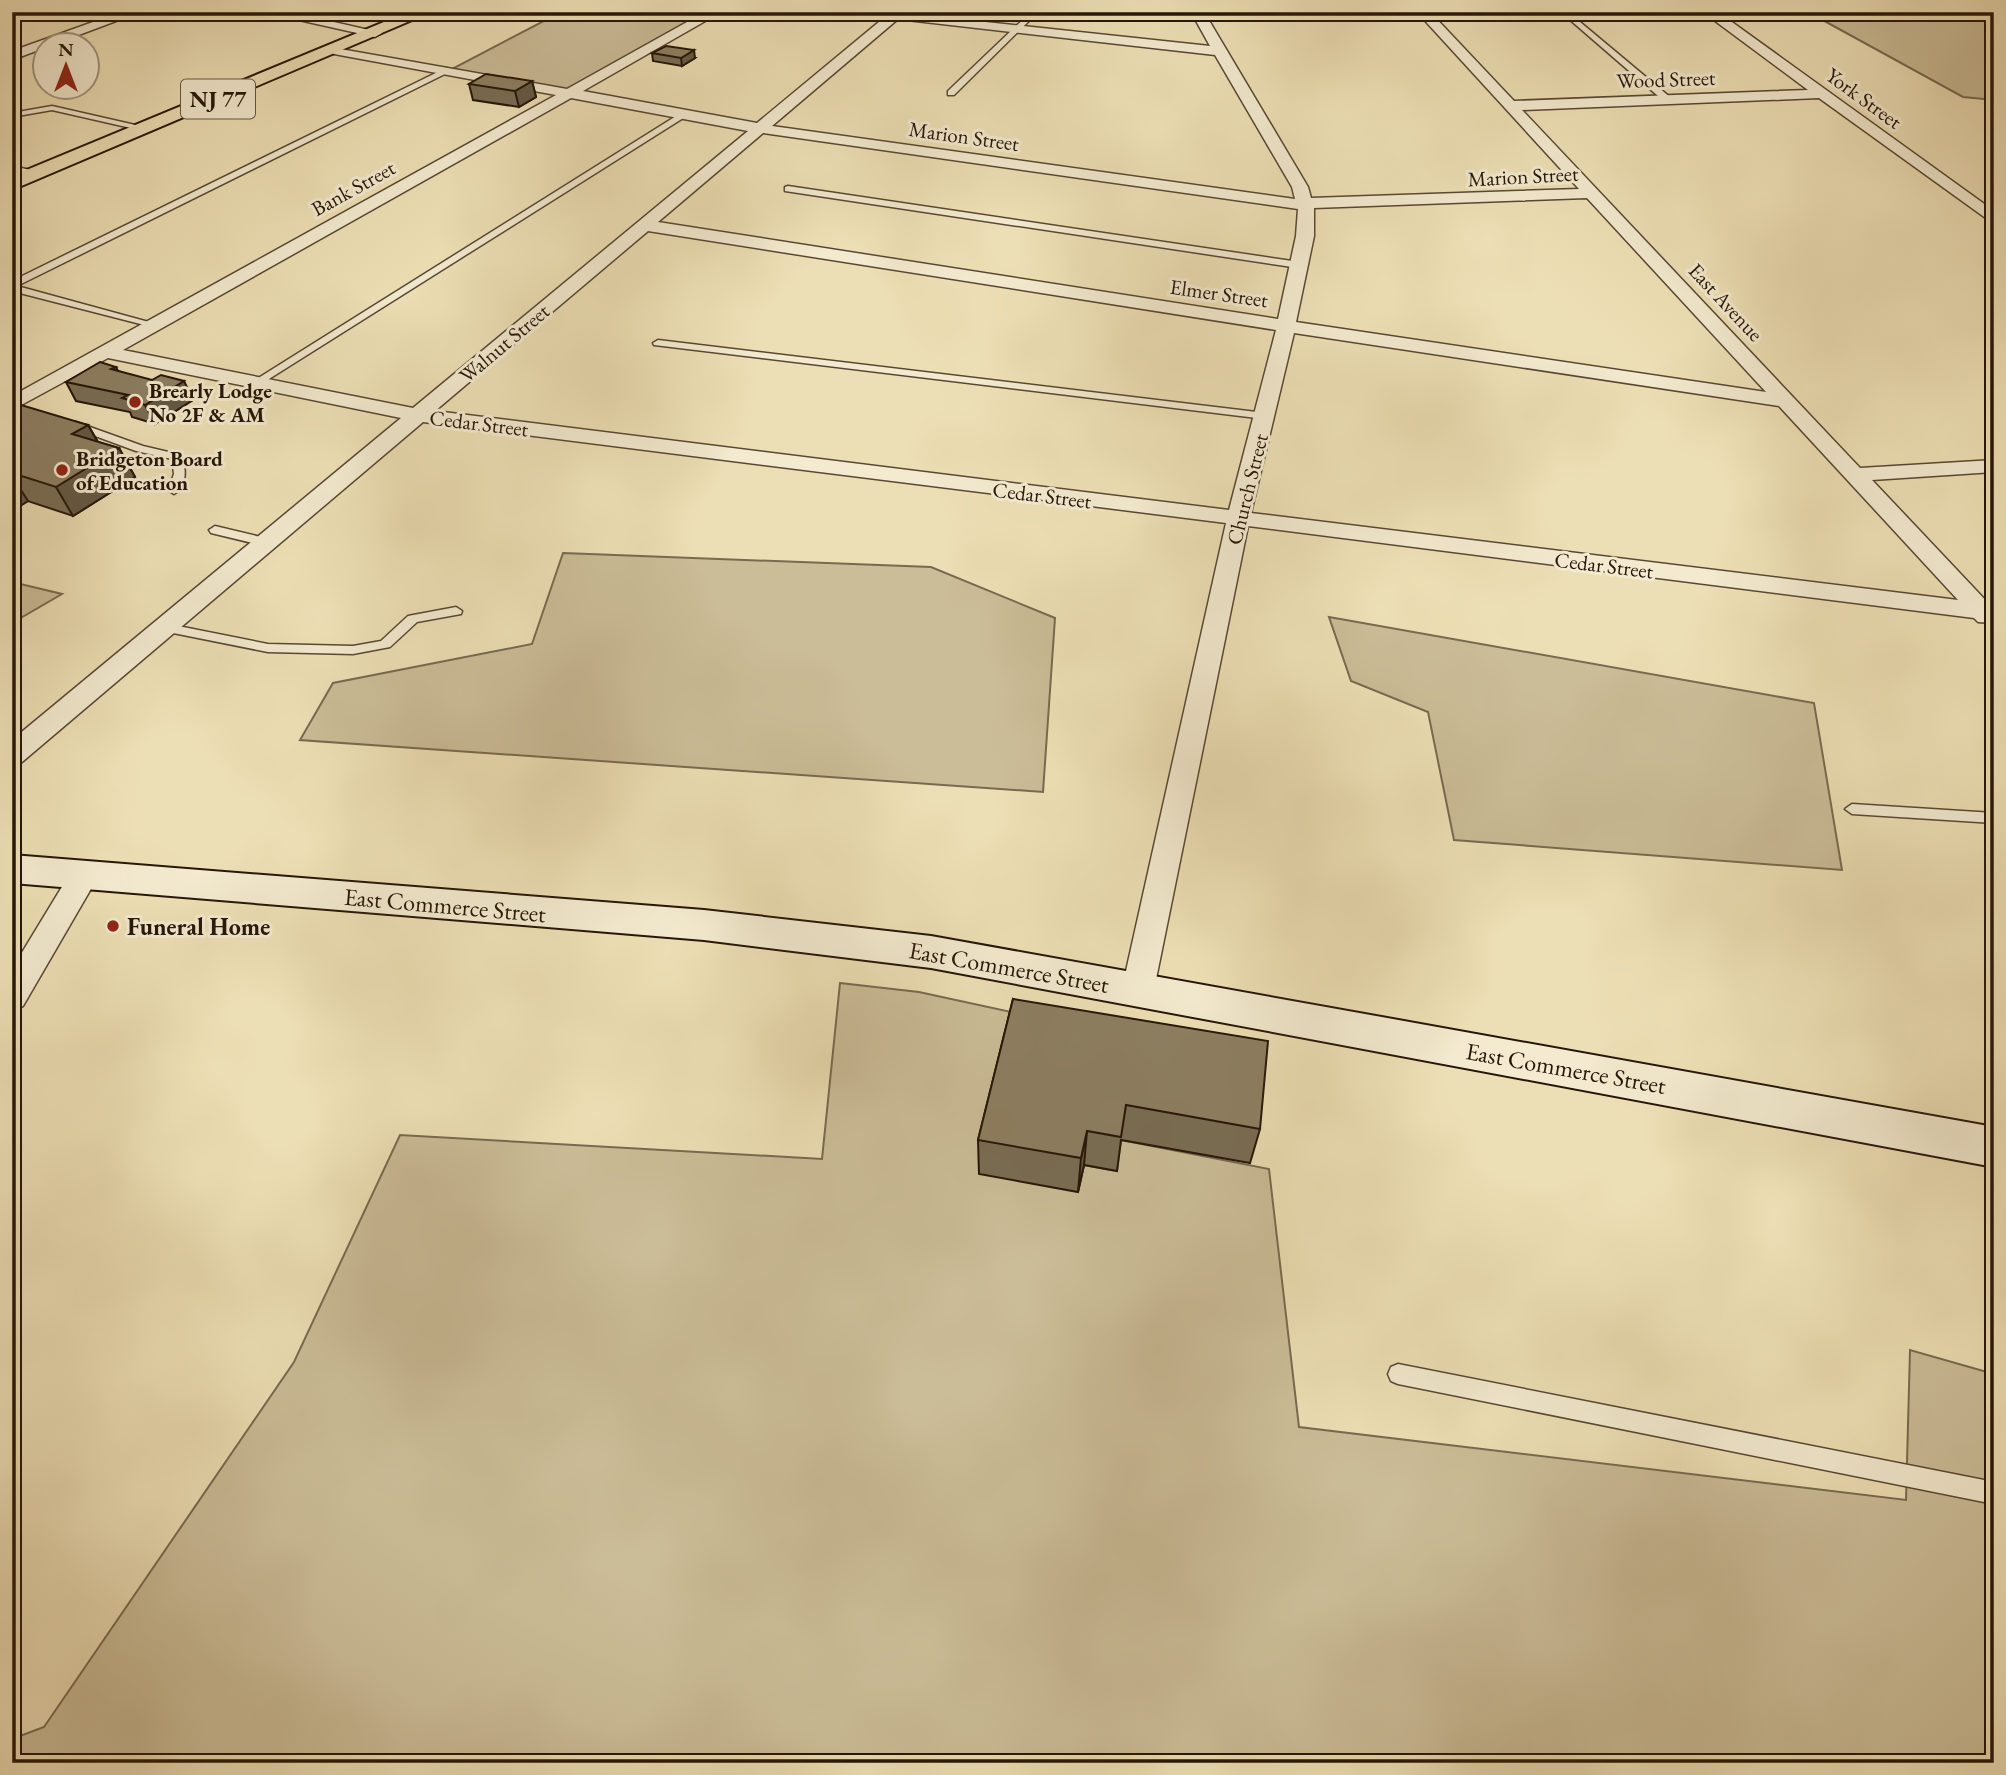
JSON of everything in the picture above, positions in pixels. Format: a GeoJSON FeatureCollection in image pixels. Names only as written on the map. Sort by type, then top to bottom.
{"type":"FeatureCollection","features":[{"type":"Feature","properties":{"kind":"main road","name":"NJ 77"},"geometry":{"type":"LineString","coordinates":[[12,184],[423,12]]}},
{"type":"Feature","properties":{"kind":"street"},"geometry":{"type":"LineString","coordinates":[[12,56],[134,12]]}},
{"type":"Feature","properties":{"kind":"street"},"geometry":{"type":"LineString","coordinates":[[269,12],[375,33]]}},
{"type":"Feature","properties":{"kind":"street","name":"Bank Street"},"geometry":{"type":"LineString","coordinates":[[17,405],[152,326],[715,12]]}},
{"type":"Feature","properties":{"kind":"street","name":"Church Street"},"geometry":{"type":"LineString","coordinates":[[1138,989],[1221,588],[1265,416],[1305,236],[1305,204],[1300,187],[1197,12]]}},
{"type":"Feature","properties":{"kind":"street","name":"East Avenue"},"geometry":{"type":"LineString","coordinates":[[1423,12],[1988,618]]}},
{"type":"Feature","properties":{"kind":"street","name":"York Street"},"geometry":{"type":"LineString","coordinates":[[1709,12],[1994,219]]}},
{"type":"Feature","properties":{"kind":"street"},"geometry":{"type":"LineString","coordinates":[[898,14],[1219,51]]}},
{"type":"Feature","properties":{"kind":"street","name":"Walnut Street"},"geometry":{"type":"LineString","coordinates":[[12,755],[898,14]]}},
{"type":"Feature","properties":{"kind":"street","name":"Marion Street"},"geometry":{"type":"LineString","coordinates":[[334,50],[760,129],[1305,204],[1594,193]]}},
{"type":"Feature","properties":{"kind":"street","name":"Wood Street"},"geometry":{"type":"LineString","coordinates":[[1511,106],[1823,94]]}},
{"type":"Feature","properties":{"kind":"street","name":"Elmer Street"},"geometry":{"type":"LineString","coordinates":[[644,225],[1286,326],[1788,401]]}},
{"type":"Feature","properties":{"kind":"street","name":"Cedar Street"},"geometry":{"type":"LineString","coordinates":[[106,352],[417,415],[1988,618]]}},
{"type":"Feature","properties":{"kind":"street"},"geometry":{"type":"LineString","coordinates":[[1856,475],[1994,466]]}},
{"type":"Feature","properties":{"kind":"street","name":"East Commerce Street"},"geometry":{"type":"LineString","coordinates":[[12,869],[704,925],[931,952],[1994,1147]]}},
{"type":"Feature","properties":{"kind":"street"},"geometry":{"type":"LineString","coordinates":[[12,997],[84,875]]}},
{"type":"Feature","properties":{"kind":"lane"},"geometry":{"type":"LineString","coordinates":[[951,93],[1019,30],[1034,12]]}},
{"type":"Feature","properties":{"kind":"lane"},"geometry":{"type":"LineString","coordinates":[[1564,12],[1668,100]]}},
{"type":"Feature","properties":{"kind":"lane"},"geometry":{"type":"LineString","coordinates":[[12,287],[450,70]]}},
{"type":"Feature","properties":{"kind":"lane"},"geometry":{"type":"LineString","coordinates":[[12,115],[52,108],[144,130]]}},
{"type":"Feature","properties":{"kind":"lane"},"geometry":{"type":"LineString","coordinates":[[257,382],[684,115]]}},
{"type":"Feature","properties":{"kind":"lane"},"geometry":{"type":"LineString","coordinates":[[12,168],[37,174]]}},
{"type":"Feature","properties":{"kind":"lane"},"geometry":{"type":"LineString","coordinates":[[788,189],[1299,265]]}},
{"type":"Feature","properties":{"kind":"lane"},"geometry":{"type":"LineString","coordinates":[[12,287],[152,326]]}},
{"type":"Feature","properties":{"kind":"lane"},"geometry":{"type":"LineString","coordinates":[[658,343],[1265,416]]}},
{"type":"Feature","properties":{"kind":"lane"},"geometry":{"type":"LineString","coordinates":[[64,422],[140,449],[177,457],[180,474],[174,490]]}},
{"type":"Feature","properties":{"kind":"lane"},"geometry":{"type":"LineString","coordinates":[[215,530],[265,542]]}},
{"type":"Feature","properties":{"kind":"lane"},"geometry":{"type":"LineString","coordinates":[[163,627],[268,648],[353,650],[386,643],[413,619],[456,611]]}},
{"type":"Feature","properties":{"kind":"lane"},"geometry":{"type":"LineString","coordinates":[[1852,809],[1994,818]]}},
{"type":"Feature","properties":{"kind":"lane"},"geometry":{"type":"LineString","coordinates":[[1398,1374],[1994,1493]]}},
{"type":"Feature","properties":{"kind":"shaded area"},"geometry":{"type":"Polygon","coordinates":[[[561,12],[715,12],[570,93],[450,70],[561,12]]]}},
{"type":"Feature","properties":{"kind":"shaded area"},"geometry":{"type":"Polygon","coordinates":[[[1808,12],[1994,12],[1994,100],[1963,97],[1808,12]]]}},
{"type":"Feature","properties":{"kind":"shaded area"},"geometry":{"type":"Polygon","coordinates":[[[563,553],[931,567],[1055,618],[1043,792],[300,740],[333,683],[532,644],[563,553]]]}},
{"type":"Feature","properties":{"kind":"shaded area"},"geometry":{"type":"Polygon","coordinates":[[[12,582],[62,594],[12,623],[12,582]]]}},
{"type":"Feature","properties":{"kind":"shaded area"},"geometry":{"type":"Polygon","coordinates":[[[1329,617],[1814,703],[1842,870],[1454,840],[1428,712],[1351,681],[1329,617]]]}},
{"type":"Feature","properties":{"kind":"shaded area"},"geometry":{"type":"Polygon","coordinates":[[[840,983],[919,992],[1020,1014],[1084,1165],[1117,1171],[1121,1140],[1269,1169],[1299,1427],[1906,1500],[1910,1350],[1994,1374],[1994,1763],[12,1763],[12,1739],[44,1727],[294,1362],[400,1135],[822,1159],[840,983]]]}},
{"type":"Feature","properties":{"kind":"building"},"geometry":{"type":"Polygon","coordinates":[[[666,46],[694,50],[681,58],[652,53],[666,46]]]}},
{"type":"Feature","properties":{"kind":"building"},"geometry":{"type":"Polygon","coordinates":[[[486,74],[532,81],[515,91],[469,84],[486,74]]]}},
{"type":"Feature","properties":{"kind":"building"},"geometry":{"type":"Polygon","coordinates":[[[100,362],[116,367],[111,369],[152,380],[161,375],[184,381],[145,405],[122,398],[128,395],[66,382],[100,362]]]}},
{"type":"Feature","properties":{"kind":"building"},"geometry":{"type":"Polygon","coordinates":[[[21,405],[88,425],[72,434],[119,448],[56,487],[12,473],[12,410],[21,405]]]}},
{"type":"Feature","properties":{"kind":"building"},"geometry":{"type":"Polygon","coordinates":[[[1013,999],[1268,1041],[1260,1129],[1126,1105],[1121,1137],[1087,1131],[1081,1158],[978,1140],[1013,999]]]}},
{"type":"Feature","properties":{"kind":"place","name":"Brearly Lodge No 2F & AM"},"geometry":{"type":"Point","coordinates":[135,402]}},
{"type":"Feature","properties":{"kind":"place","name":"Bridgeton Board of Education"},"geometry":{"type":"Point","coordinates":[62,470]}},
{"type":"Feature","properties":{"kind":"place","name":"Funeral Home"},"geometry":{"type":"Point","coordinates":[113,926]}}]}
